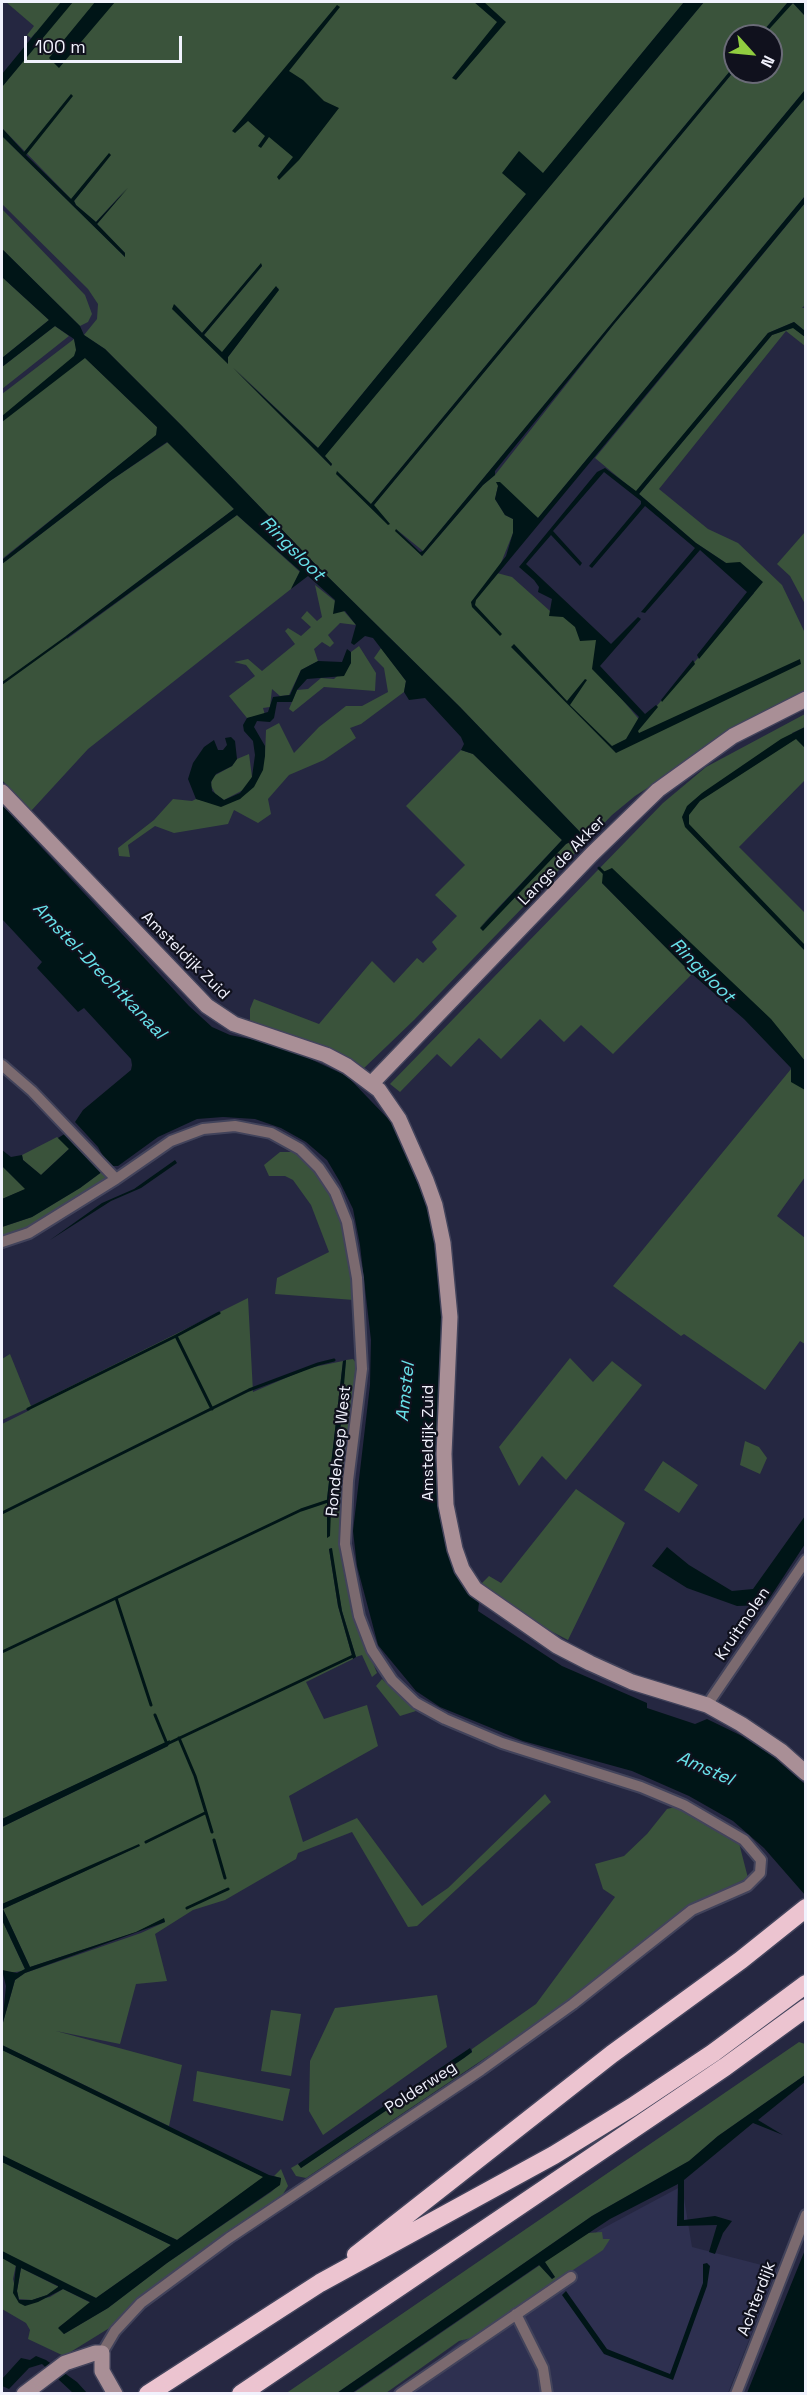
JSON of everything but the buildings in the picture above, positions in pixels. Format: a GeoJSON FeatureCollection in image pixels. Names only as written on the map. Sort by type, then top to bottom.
{"type":"FeatureCollection","features":[{"type":"Feature","properties":{"kind":"highway"},"geometry":{"type":"LineString","coordinates":[[320,2283],[612,2054],[741,1960],[806,1908]]}},
{"type":"Feature","properties":{"kind":"highway"},"geometry":{"type":"LineString","coordinates":[[148,2394],[320,2283],[554,2155],[712,2053],[806,1984]]}},
{"type":"Feature","properties":{"kind":"highway"},"geometry":{"type":"LineString","coordinates":[[241,2394],[725,2067],[800,2013]]}},
{"type":"Feature","properties":{"kind":"street","name":"Langs de Akker"},"geometry":{"type":"LineString","coordinates":[[372,1083],[592,854],[658,790],[733,736],[806,699]]}},
{"type":"Feature","properties":{"kind":"street","name":"Amsteldijk Zuid"},"geometry":{"type":"LineString","coordinates":[[2,792],[207,1006],[234,1024],[326,1054],[372,1083],[399,1119],[414,1150],[435,1205],[443,1243],[450,1317],[444,1487],[450,1531],[462,1569],[475,1589],[557,1646],[632,1682],[707,1706],[758,1734],[806,1773]]}},
{"type":"Feature","properties":{"kind":"street"},"geometry":{"type":"LineString","coordinates":[[2,1065],[32,1091],[98,1157],[116,1179]]}},
{"type":"Feature","properties":{"kind":"street","name":"Rondehoep West"},"geometry":{"type":"LineString","coordinates":[[2,1242],[29,1233],[116,1179],[171,1141],[203,1128],[235,1126],[271,1133],[300,1149],[319,1168],[335,1192],[348,1222],[357,1278],[362,1369],[348,1481],[345,1544],[360,1616],[372,1650],[392,1680],[416,1703],[445,1719],[502,1743],[631,1784],[684,1805],[744,1840],[761,1860]]}},
{"type":"Feature","properties":{"kind":"street","name":"Kruitmolen"},"geometry":{"type":"LineString","coordinates":[[707,1706],[806,1560]]}},
{"type":"Feature","properties":{"kind":"street","name":"Polderweg"},"geometry":{"type":"LineString","coordinates":[[102,2353],[115,2331],[141,2303],[229,2238],[481,2070],[573,2004],[692,1910],[747,1886],[760,1874],[761,1860]]}},
{"type":"Feature","properties":{"kind":"street","name":"Achterdijk"},"geometry":{"type":"LineString","coordinates":[[736,2394],[806,2215]]}},
{"type":"Feature","properties":{"kind":"street"},"geometry":{"type":"LineString","coordinates":[[400,2394],[571,2277]]}},
{"type":"Feature","properties":{"kind":"street"},"geometry":{"type":"LineString","coordinates":[[516,2314],[543,2368],[547,2394]]}},
{"type":"Feature","properties":{"kind":"street"},"geometry":{"type":"LineString","coordinates":[[24,2394],[60,2367],[87,2354],[102,2353],[102,2371],[115,2394]]}},
{"type":"Feature","properties":{"kind":"shaded area"},"geometry":{"type":"Polygon","coordinates":[[[682,2186],[692,2247],[777,2269],[728,2393],[390,2394],[428,2368],[598,2231],[682,2186]]]}},
{"type":"Feature","properties":{"kind":"green space"},"geometry":{"type":"Polygon","coordinates":[[[6,2],[684,2],[318,448],[234,368],[331,466],[332,464],[324,456],[704,2],[788,2],[769,24],[723,24],[723,79],[371,504],[373,506],[723,84],[783,84],[783,24],[773,24],[793,3],[805,16],[805,90],[423,551],[396,529],[422,556],[483,485],[495,475],[614,324],[805,98],[805,196],[538,518],[498,486],[495,499],[505,515],[513,519],[513,533],[497,573],[512,577],[550,611],[550,616],[560,603],[609,649],[594,666],[642,723],[754,593],[726,563],[696,543],[639,494],[772,335],[793,327],[805,337],[805,346],[786,331],[659,489],[708,529],[738,543],[782,585],[805,633],[805,691],[772,708],[635,796],[612,815],[414,1020],[362,1070],[250,1023],[250,1009],[254,999],[319,1024],[372,961],[394,983],[417,958],[423,963],[437,949],[432,942],[457,916],[435,895],[465,865],[406,806],[461,750],[473,754],[562,840],[480,927],[566,844],[572,841],[577,846],[581,841],[578,837],[581,833],[460,707],[319,568],[182,426],[105,349],[84,335],[97,319],[98,304],[88,289],[2,204],[2,136],[125,257],[125,253],[97,224],[127,188],[96,222],[74,201],[111,155],[72,200],[2,128],[2,87],[29,53],[36,32],[31,38],[27,35],[34,26],[6,2]],[[261,264],[202,333],[175,305],[173,309],[228,363],[228,357],[279,289],[276,287],[222,353],[204,335],[262,266],[261,264]]]}},
{"type":"Feature","properties":{"kind":"green space"},"geometry":{"type":"Polygon","coordinates":[[[805,203],[806,304],[802,308],[805,308],[805,331],[794,322],[768,333],[636,492],[595,458],[805,203]]]}},
{"type":"Feature","properties":{"kind":"green space"},"geometry":{"type":"Polygon","coordinates":[[[2,209],[85,295],[92,314],[88,322],[80,326],[2,249],[2,209]]]}},
{"type":"Feature","properties":{"kind":"green space"},"geometry":{"type":"Polygon","coordinates":[[[2,277],[49,320],[2,358],[2,277]]]}},
{"type":"Feature","properties":{"kind":"green space"},"geometry":{"type":"Polygon","coordinates":[[[55,326],[69,336],[2,389],[2,367],[55,326]]]}},
{"type":"Feature","properties":{"kind":"green space"},"geometry":{"type":"Polygon","coordinates":[[[74,339],[77,350],[157,427],[157,435],[2,559],[2,394],[74,339]]]}},
{"type":"Feature","properties":{"kind":"green space"},"geometry":{"type":"Polygon","coordinates":[[[168,442],[234,509],[66,636],[67,639],[237,515],[300,572],[291,589],[88,749],[31,811],[2,780],[2,564],[110,481],[168,442]]]}},
{"type":"Feature","properties":{"kind":"green space"},"geometry":{"type":"Polygon","coordinates":[[[805,532],[805,604],[790,576],[777,564],[805,532]]]}},
{"type":"Feature","properties":{"kind":"green space"},"geometry":{"type":"Polygon","coordinates":[[[315,585],[335,601],[356,625],[340,623],[328,635],[334,643],[330,647],[322,642],[314,649],[318,661],[301,670],[289,695],[280,696],[272,689],[270,707],[263,708],[265,715],[247,718],[229,696],[255,676],[246,665],[234,662],[248,659],[262,671],[295,644],[285,631],[288,628],[301,636],[311,627],[301,618],[307,611],[317,621],[322,617],[315,585]]]}},
{"type":"Feature","properties":{"kind":"green space"},"geometry":{"type":"Polygon","coordinates":[[[359,646],[376,673],[375,691],[324,687],[293,712],[289,709],[297,690],[308,689],[321,678],[334,679],[351,663],[351,652],[359,646]]]}},
{"type":"Feature","properties":{"kind":"green space"},"geometry":{"type":"Polygon","coordinates":[[[381,648],[406,681],[404,692],[361,724],[350,728],[356,738],[324,760],[289,775],[268,799],[271,814],[258,823],[234,810],[228,824],[174,833],[155,826],[128,845],[130,857],[119,856],[118,848],[154,820],[173,799],[192,801],[196,799],[216,804],[240,799],[265,756],[266,730],[279,723],[294,753],[319,727],[346,706],[362,706],[388,692],[384,668],[374,658],[381,648]]]}},
{"type":"Feature","properties":{"kind":"green space"},"geometry":{"type":"Polygon","coordinates":[[[805,714],[805,727],[792,733],[805,748],[805,780],[739,847],[805,913],[805,1061],[770,1019],[612,869],[602,883],[692,974],[613,1054],[581,1025],[564,1042],[540,1019],[501,1059],[479,1038],[451,1067],[437,1054],[400,1092],[390,1084],[663,803],[706,767],[805,714]]]}},
{"type":"Feature","properties":{"kind":"green space"},"geometry":{"type":"Polygon","coordinates":[[[249,754],[252,777],[245,789],[224,800],[216,795],[211,786],[212,777],[232,766],[237,759],[249,754]]]}},
{"type":"Feature","properties":{"kind":"green space"},"geometry":{"type":"Polygon","coordinates":[[[791,1069],[805,1090],[805,1177],[777,1216],[805,1238],[805,1344],[800,1341],[765,1390],[684,1334],[681,1336],[613,1286],[791,1069]]]}},
{"type":"Feature","properties":{"kind":"green space"},"geometry":{"type":"Polygon","coordinates":[[[57,1137],[70,1148],[41,1175],[23,1160],[22,1155],[57,1137]]]}},
{"type":"Feature","properties":{"kind":"green space"},"geometry":{"type":"Polygon","coordinates":[[[280,1152],[295,1152],[311,1164],[328,1188],[341,1218],[354,1300],[275,1294],[277,1278],[329,1252],[311,1205],[293,1180],[285,1176],[269,1176],[264,1165],[280,1152]]]}},
{"type":"Feature","properties":{"kind":"green space"},"geometry":{"type":"Polygon","coordinates":[[[3,1167],[26,1189],[2,1199],[3,1167]]]}},
{"type":"Feature","properties":{"kind":"green space"},"geometry":{"type":"Polygon","coordinates":[[[103,1171],[107,1178],[66,1207],[30,1228],[2,1238],[2,1227],[32,1217],[103,1171]]]}},
{"type":"Feature","properties":{"kind":"green space"},"geometry":{"type":"Polygon","coordinates":[[[248,1298],[253,1392],[309,1368],[343,1361],[327,1499],[327,1537],[346,1360],[353,1359],[356,1363],[340,1515],[343,1568],[357,1624],[377,1673],[372,1677],[362,1655],[356,1657],[342,1611],[331,1548],[329,1549],[338,1606],[353,1659],[306,1682],[324,1719],[367,1705],[378,1746],[289,1796],[303,1842],[357,1818],[422,1906],[448,1888],[545,1794],[551,1802],[417,1926],[408,1927],[352,1832],[298,1853],[296,1859],[225,1900],[193,1910],[155,1934],[167,1981],[136,1984],[120,2044],[56,2031],[182,2065],[169,2126],[2,2045],[2,2026],[15,1980],[25,1973],[141,1933],[165,1922],[164,1919],[136,1932],[30,1967],[3,1909],[139,1846],[2,1904],[2,1827],[168,1746],[169,1741],[2,1819],[2,1424],[30,1410],[31,1407],[2,1420],[2,1359],[10,1354],[31,1406],[248,1298]]]}},
{"type":"Feature","properties":{"kind":"green space"},"geometry":{"type":"Polygon","coordinates":[[[570,1358],[593,1382],[612,1361],[642,1385],[566,1480],[542,1456],[519,1486],[499,1447],[570,1358]]]}},
{"type":"Feature","properties":{"kind":"green space"},"geometry":{"type":"Polygon","coordinates":[[[745,1441],[759,1447],[767,1458],[760,1474],[740,1465],[745,1441]]]}},
{"type":"Feature","properties":{"kind":"green space"},"geometry":{"type":"Polygon","coordinates":[[[663,1461],[698,1485],[679,1513],[644,1490],[663,1461]]]}},
{"type":"Feature","properties":{"kind":"green space"},"geometry":{"type":"Polygon","coordinates":[[[576,1489],[625,1523],[568,1640],[512,1611],[480,1585],[489,1576],[501,1583],[576,1489]]]}},
{"type":"Feature","properties":{"kind":"green space"},"geometry":{"type":"Polygon","coordinates":[[[382,1679],[416,1711],[400,1716],[376,1686],[382,1679]]]}},
{"type":"Feature","properties":{"kind":"green space"},"geometry":{"type":"Polygon","coordinates":[[[679,1806],[739,1843],[748,1878],[689,1905],[607,1972],[545,2018],[306,2178],[296,2176],[291,2168],[298,2164],[301,2168],[464,2058],[472,2052],[472,2049],[536,2004],[615,1897],[603,1889],[595,1864],[624,1856],[647,1834],[667,1809],[679,1806]]]}},
{"type":"Feature","properties":{"kind":"green space"},"geometry":{"type":"Polygon","coordinates":[[[2,1920],[25,1969],[22,1971],[9,1973],[2,1970],[2,1920]]]}},
{"type":"Feature","properties":{"kind":"green space"},"geometry":{"type":"Polygon","coordinates":[[[437,1995],[447,2047],[323,2135],[309,2111],[310,2061],[335,2008],[437,1995]]]}},
{"type":"Feature","properties":{"kind":"green space"},"geometry":{"type":"Polygon","coordinates":[[[271,2010],[301,2014],[291,2076],[261,2071],[271,2010]]]}},
{"type":"Feature","properties":{"kind":"green space"},"geometry":{"type":"Polygon","coordinates":[[[799,2042],[805,2044],[805,2075],[718,2136],[689,2161],[592,2216],[337,2393],[285,2394],[799,2042]]]}},
{"type":"Feature","properties":{"kind":"green space"},"geometry":{"type":"Polygon","coordinates":[[[2,2050],[264,2177],[177,2240],[76,2193],[2,2155],[2,2050]]]}},
{"type":"Feature","properties":{"kind":"green space"},"geometry":{"type":"Polygon","coordinates":[[[197,2071],[290,2089],[283,2121],[193,2101],[197,2071]]]}},
{"type":"Feature","properties":{"kind":"green space"},"geometry":{"type":"Polygon","coordinates":[[[2,2162],[171,2245],[96,2298],[42,2273],[2,2251],[2,2162]]]}},
{"type":"Feature","properties":{"kind":"green space"},"geometry":{"type":"Polygon","coordinates":[[[281,2169],[288,2186],[283,2194],[142,2295],[111,2327],[64,2356],[28,2339],[30,2330],[26,2323],[2,2309],[2,2258],[16,2265],[13,2279],[19,2303],[50,2297],[63,2289],[91,2303],[59,2327],[64,2334],[108,2308],[167,2263],[271,2192],[280,2184],[281,2178],[274,2176],[281,2169]]]}},
{"type":"Feature","properties":{"kind":"green space"},"geometry":{"type":"Polygon","coordinates":[[[602,2232],[603,2239],[610,2239],[603,2250],[471,2338],[459,2341],[386,2393],[352,2394],[540,2265],[552,2279],[555,2277],[544,2262],[588,2233],[602,2232]]]}},
{"type":"Feature","properties":{"kind":"green space"},"geometry":{"type":"Polygon","coordinates":[[[21,2268],[59,2287],[47,2295],[32,2300],[19,2299],[17,2291],[21,2268]]]}},
{"type":"Feature","properties":{"kind":"water"},"geometry":{"type":"Polygon","coordinates":[[[61,2],[73,2],[2,87],[2,74],[61,2]]]}},
{"type":"Feature","properties":{"kind":"water"},"geometry":{"type":"Polygon","coordinates":[[[95,2],[115,2],[59,68],[49,58],[95,2]]]}},
{"type":"Feature","properties":{"kind":"water"},"geometry":{"type":"Polygon","coordinates":[[[474,2],[484,2],[506,22],[456,80],[452,78],[497,22],[474,2]]]}},
{"type":"Feature","properties":{"kind":"water"},"geometry":{"type":"Polygon","coordinates":[[[684,2],[704,2],[325,456],[332,464],[331,466],[233,368],[318,448],[526,194],[502,173],[519,151],[543,173],[684,2]]]}},
{"type":"Feature","properties":{"kind":"water"},"geometry":{"type":"Polygon","coordinates":[[[788,2],[805,2],[805,16],[793,3],[774,24],[769,24],[788,2]]]}},
{"type":"Feature","properties":{"kind":"water"},"geometry":{"type":"Polygon","coordinates":[[[337,5],[340,7],[289,71],[303,80],[324,101],[339,108],[299,160],[279,180],[277,177],[293,157],[269,137],[261,148],[258,146],[265,136],[248,121],[235,133],[232,131],[337,5]]]}},
{"type":"Feature","properties":{"kind":"water"},"geometry":{"type":"Polygon","coordinates":[[[723,79],[723,84],[374,505],[390,524],[388,525],[336,474],[337,471],[371,504],[723,79]]]}},
{"type":"Feature","properties":{"kind":"water"},"geometry":{"type":"Polygon","coordinates":[[[805,90],[805,98],[614,324],[495,471],[495,475],[483,485],[422,556],[395,531],[396,529],[420,552],[423,551],[805,90]]]}},
{"type":"Feature","properties":{"kind":"water"},"geometry":{"type":"Polygon","coordinates":[[[71,94],[73,96],[26,155],[71,199],[109,153],[111,155],[74,201],[96,222],[128,188],[97,224],[125,253],[125,257],[2,136],[2,128],[24,152],[71,94]]]}},
{"type":"Feature","properties":{"kind":"water"},"geometry":{"type":"Polygon","coordinates":[[[805,196],[805,203],[476,600],[475,605],[502,634],[500,636],[472,607],[471,602],[506,556],[513,533],[513,519],[505,515],[495,499],[498,486],[496,482],[500,482],[538,518],[805,196]]]}},
{"type":"Feature","properties":{"kind":"water"},"geometry":{"type":"Polygon","coordinates":[[[2,249],[80,326],[84,335],[105,349],[182,426],[319,568],[460,707],[581,833],[578,837],[581,841],[577,846],[572,841],[566,844],[483,931],[480,928],[562,840],[473,754],[461,750],[464,744],[461,737],[425,698],[409,700],[404,692],[406,681],[373,638],[365,636],[354,645],[351,643],[356,625],[345,611],[333,614],[335,600],[308,576],[291,589],[300,571],[237,515],[2,685],[2,682],[234,509],[167,442],[110,481],[2,564],[2,560],[156,435],[157,427],[85,358],[2,422],[2,416],[74,356],[76,350],[74,339],[55,326],[2,367],[2,358],[49,320],[2,277],[2,249]]]}},
{"type":"Feature","properties":{"kind":"water"},"geometry":{"type":"Polygon","coordinates":[[[261,263],[262,266],[204,335],[222,352],[276,286],[279,290],[228,357],[228,364],[172,309],[174,304],[202,333],[261,263]]]}},
{"type":"Feature","properties":{"kind":"water"},"geometry":{"type":"Polygon","coordinates":[[[794,322],[805,331],[805,337],[793,328],[772,335],[639,494],[696,543],[726,563],[740,562],[763,582],[699,659],[697,655],[747,592],[700,550],[645,613],[641,612],[695,548],[645,506],[592,568],[589,566],[641,504],[641,501],[604,472],[553,531],[582,563],[580,566],[551,535],[526,564],[611,644],[638,617],[641,619],[600,666],[645,714],[656,705],[658,707],[638,731],[639,733],[800,659],[801,664],[616,753],[511,647],[514,644],[567,701],[585,679],[587,680],[570,705],[612,746],[626,739],[639,717],[592,669],[596,640],[580,641],[575,627],[563,617],[549,616],[552,599],[538,592],[539,587],[534,580],[519,567],[597,472],[605,468],[636,491],[768,333],[794,322]]]}},
{"type":"Feature","properties":{"kind":"water"},"geometry":{"type":"Polygon","coordinates":[[[347,649],[351,652],[351,663],[344,676],[307,679],[297,690],[292,702],[277,702],[274,718],[270,722],[257,721],[254,727],[265,746],[265,756],[263,770],[254,787],[240,799],[221,807],[196,799],[188,779],[193,763],[204,747],[214,740],[218,750],[223,750],[227,745],[225,738],[231,737],[235,741],[237,759],[232,766],[216,774],[211,782],[212,791],[224,800],[240,793],[252,777],[255,755],[253,741],[244,731],[243,725],[247,718],[268,712],[273,697],[290,695],[301,670],[318,661],[342,662],[347,649]]]}},
{"type":"Feature","properties":{"kind":"water"},"geometry":{"type":"Polygon","coordinates":[[[693,660],[695,664],[662,702],[661,700],[693,660]]]}},
{"type":"Feature","properties":{"kind":"water"},"geometry":{"type":"Polygon","coordinates":[[[805,727],[805,748],[796,739],[700,801],[689,815],[689,824],[805,945],[805,951],[685,827],[682,817],[687,806],[702,793],[781,739],[805,727]]]}},
{"type":"Feature","properties":{"kind":"water"},"geometry":{"type":"Polygon","coordinates":[[[2,805],[189,1006],[212,1027],[230,1035],[280,1045],[347,1076],[394,1125],[425,1202],[440,1253],[444,1296],[438,1407],[439,1515],[447,1551],[460,1580],[479,1603],[478,1611],[562,1666],[647,1703],[647,1708],[695,1724],[707,1719],[742,1736],[775,1758],[806,1785],[805,1895],[764,1848],[733,1821],[689,1796],[632,1771],[523,1741],[440,1707],[416,1691],[378,1645],[357,1566],[353,1531],[370,1385],[371,1340],[360,1245],[353,1209],[340,1182],[327,1160],[306,1142],[281,1128],[255,1119],[223,1117],[197,1119],[158,1137],[118,1166],[112,1166],[103,1171],[32,1217],[2,1227],[2,1199],[25,1189],[2,1166],[2,1150],[11,1157],[22,1155],[23,1160],[41,1175],[69,1149],[58,1138],[66,1133],[97,1161],[103,1156],[98,1147],[75,1122],[83,1110],[131,1070],[132,1065],[131,1059],[84,1008],[78,1012],[37,968],[42,962],[2,919],[2,805]]]}},
{"type":"Feature","properties":{"kind":"water"},"geometry":{"type":"Polygon","coordinates":[[[612,868],[771,1019],[805,1061],[805,1090],[791,1082],[791,1068],[744,1019],[692,974],[602,883],[603,872],[612,868]]]}},
{"type":"Feature","properties":{"kind":"water"},"geometry":{"type":"Polygon","coordinates":[[[175,1160],[177,1163],[141,1188],[111,1201],[50,1240],[102,1203],[134,1189],[175,1160]]]}},
{"type":"Feature","properties":{"kind":"water"},"geometry":{"type":"Polygon","coordinates":[[[346,1360],[339,1447],[332,1484],[330,1536],[327,1538],[327,1499],[343,1361],[346,1360]]]}},
{"type":"Feature","properties":{"kind":"water"},"geometry":{"type":"Polygon","coordinates":[[[805,1516],[805,1544],[765,1605],[737,1606],[687,1588],[652,1566],[667,1547],[689,1565],[732,1591],[753,1589],[805,1516]]]}},
{"type":"Feature","properties":{"kind":"water"},"geometry":{"type":"Polygon","coordinates":[[[332,1548],[342,1611],[356,1657],[353,1659],[338,1606],[329,1549],[332,1548]]]}},
{"type":"Feature","properties":{"kind":"water"},"geometry":{"type":"Polygon","coordinates":[[[170,1740],[168,1746],[2,1827],[2,1819],[170,1740]]]}},
{"type":"Feature","properties":{"kind":"water"},"geometry":{"type":"Polygon","coordinates":[[[139,1844],[140,1846],[3,1909],[30,1967],[136,1932],[164,1918],[165,1922],[25,1973],[15,1980],[2,2026],[6,1986],[2,1970],[17,1973],[25,1969],[2,1920],[2,1904],[139,1844]]]}},
{"type":"Feature","properties":{"kind":"water"},"geometry":{"type":"Polygon","coordinates":[[[2,2045],[269,2175],[281,2178],[280,2185],[167,2263],[108,2308],[64,2334],[58,2328],[90,2302],[63,2289],[38,2302],[25,2306],[19,2303],[13,2293],[16,2266],[2,2258],[2,2251],[96,2298],[171,2245],[2,2162],[2,2155],[177,2240],[263,2177],[2,2050],[2,2045]],[[21,2268],[17,2291],[19,2300],[32,2300],[47,2295],[58,2286],[21,2268]]]}},
{"type":"Feature","properties":{"kind":"water"},"geometry":{"type":"Polygon","coordinates":[[[470,2048],[472,2052],[464,2058],[301,2168],[298,2164],[470,2048]]]}},
{"type":"Feature","properties":{"kind":"water"},"geometry":{"type":"Polygon","coordinates":[[[805,2075],[805,2082],[758,2120],[783,2135],[753,2123],[684,2180],[684,2220],[715,2216],[732,2221],[723,2233],[715,2254],[709,2252],[717,2225],[677,2226],[678,2184],[610,2219],[545,2262],[555,2277],[552,2279],[539,2265],[352,2393],[337,2393],[592,2216],[689,2161],[718,2136],[805,2075]]]}},
{"type":"Feature","properties":{"kind":"water"},"geometry":{"type":"Polygon","coordinates":[[[805,2250],[805,2393],[747,2393],[805,2250]]]}},
{"type":"Feature","properties":{"kind":"water"},"geometry":{"type":"Polygon","coordinates":[[[707,2263],[710,2266],[707,2286],[673,2380],[604,2354],[562,2295],[566,2291],[607,2349],[670,2374],[703,2283],[703,2264],[707,2263]]]}},
{"type":"Feature","properties":{"kind":"water"},"geometry":{"type":"Polygon","coordinates":[[[36,2356],[46,2360],[77,2382],[87,2393],[73,2393],[42,2364],[29,2368],[9,2389],[2,2386],[2,2379],[21,2358],[30,2360],[36,2356]]]}},
{"type":"Feature","properties":{"kind":"waterway","name":"Ringsloot"},"geometry":{"type":"LineString","coordinates":[[599,868],[606,875]]}},
{"type":"Feature","properties":{"kind":"waterway"},"geometry":{"type":"LineString","coordinates":[[212,1409],[176,1336],[219,1313]]}},
{"type":"Feature","properties":{"kind":"waterway"},"geometry":{"type":"LineString","coordinates":[[28,1409],[176,1336]]}},
{"type":"Feature","properties":{"kind":"waterway"},"geometry":{"type":"LineString","coordinates":[[2,1513],[249,1390],[334,1360]]}},
{"type":"Feature","properties":{"kind":"waterway"},"geometry":{"type":"LineString","coordinates":[[151,1705],[116,1598],[301,1510],[328,1501]]}},
{"type":"Feature","properties":{"kind":"waterway"},"geometry":{"type":"LineString","coordinates":[[2,1652],[116,1598]]}},
{"type":"Feature","properties":{"kind":"waterway"},"geometry":{"type":"LineString","coordinates":[[155,1715],[167,1744],[353,1656]]}},
{"type":"Feature","properties":{"kind":"waterway"},"geometry":{"type":"LineString","coordinates":[[179,1738],[195,1776],[212,1832]]}},
{"type":"Feature","properties":{"kind":"waterway"},"geometry":{"type":"LineString","coordinates":[[146,1842],[205,1813]]}},
{"type":"Feature","properties":{"kind":"waterway"},"geometry":{"type":"LineString","coordinates":[[214,1840],[225,1878]]}},
{"type":"Feature","properties":{"kind":"waterway"},"geometry":{"type":"LineString","coordinates":[[187,1908],[228,1889]]}},
{"type":"Feature","properties":{"kind":"water label","name":"Amstel-Drechtkanaal"},"geometry":{"type":"Point","coordinates":[99,971]}},
{"type":"Feature","properties":{"kind":"water label","name":"Amstel"},"geometry":{"type":"Point","coordinates":[406,1392]}},
{"type":"Feature","properties":{"kind":"water label","name":"Amstel"},"geometry":{"type":"Point","coordinates":[705,1769]}}]}
